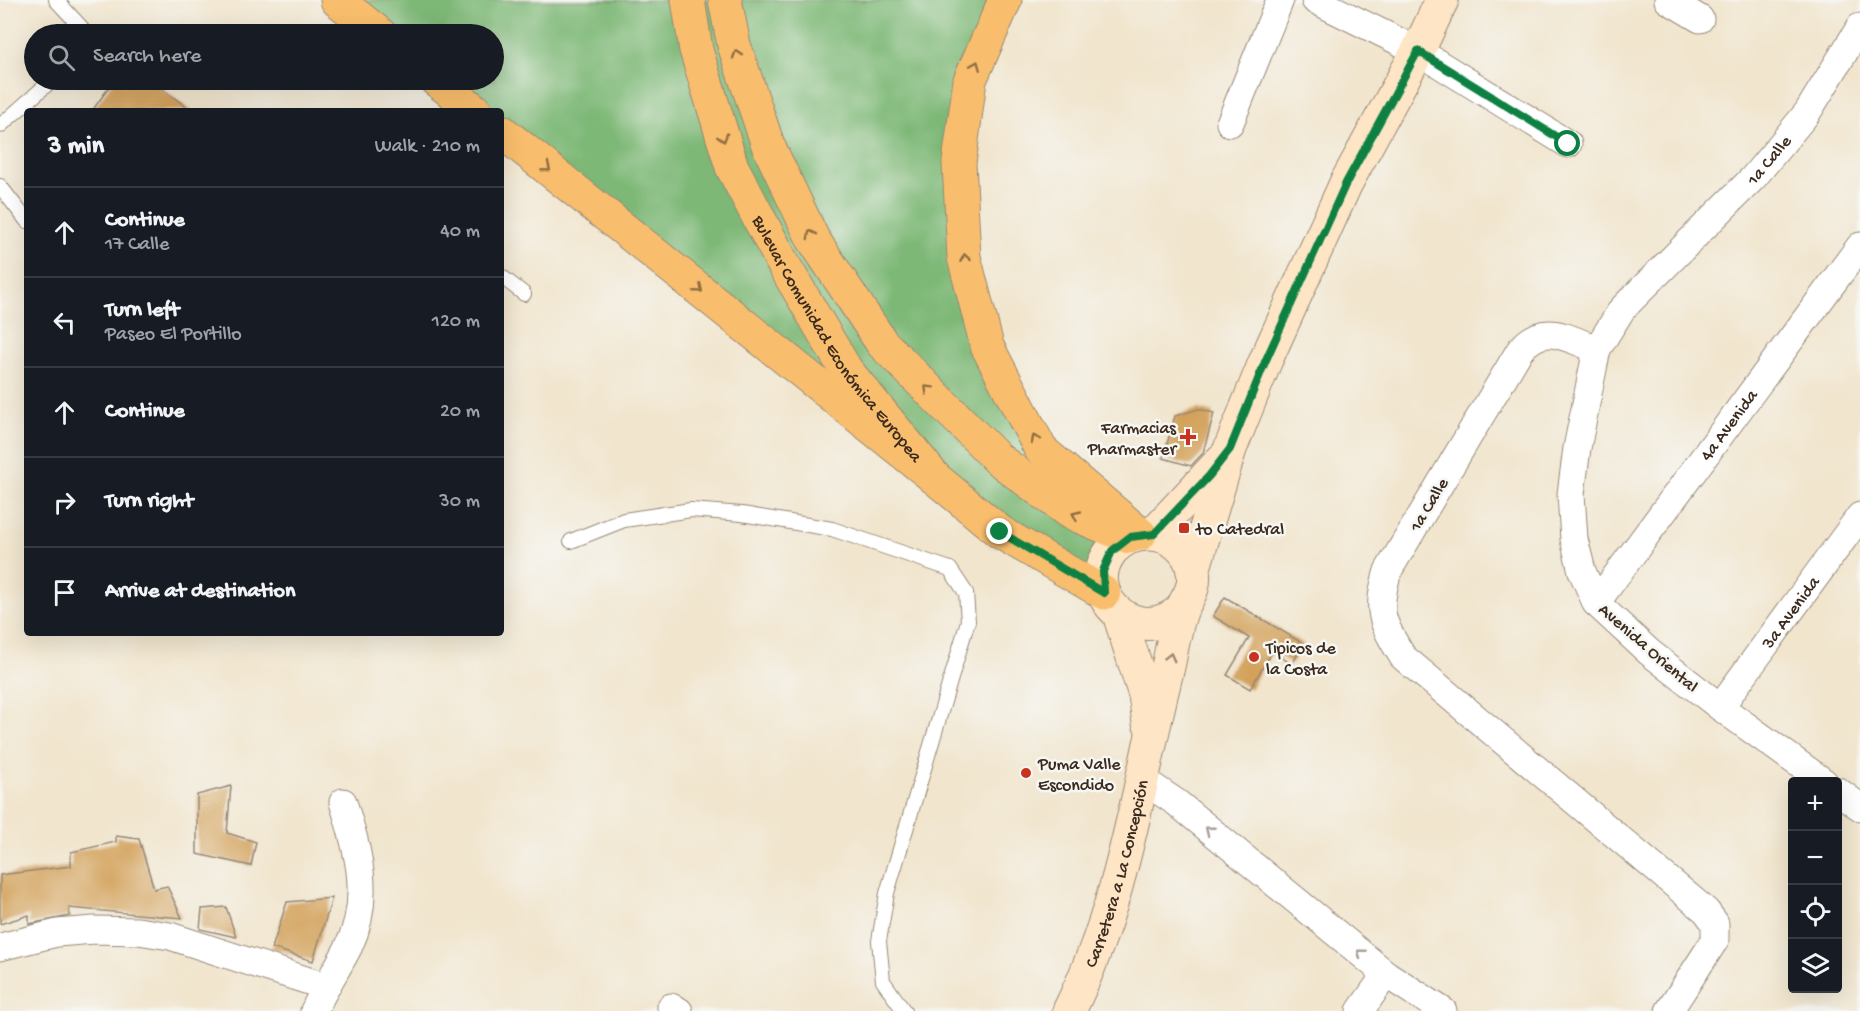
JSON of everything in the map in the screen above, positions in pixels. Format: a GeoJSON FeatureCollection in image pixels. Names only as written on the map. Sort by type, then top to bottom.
{"type":"FeatureCollection","features":[{"type":"Feature","properties":{"kind":"main road"},"geometry":{"type":"LineString","coordinates":[[337,0],[367,24]]}},
{"type":"Feature","properties":{"kind":"main road","name":"Bulevar Comunidad Económica Europea"},"geometry":{"type":"LineString","coordinates":[[688,0],[696,50],[732,167],[781,260],[846,370],[935,478],[1000,532],[1112,604]]}},
{"type":"Feature","properties":{"kind":"main road","name":"Bulevar Comunidad Económica Europea"},"geometry":{"type":"LineString","coordinates":[[725,0],[734,45],[768,145],[813,239],[882,343],[998,459],[1069,513],[1141,535]]}},
{"type":"Feature","properties":{"kind":"main road"},"geometry":{"type":"LineString","coordinates":[[1005,0],[970,80],[959,163],[964,257],[987,346],[1041,450],[1141,535],[1180,546],[1193,571]]}},
{"type":"Feature","properties":{"kind":"main road"},"geometry":{"type":"LineString","coordinates":[[1230,449],[1209,476],[1141,535],[1112,551],[1106,560],[1103,571],[1112,604],[1134,622],[1152,624],[1169,620],[1182,609],[1194,585],[1193,571],[1230,449],[1265,362],[1346,183],[1418,51],[1442,0]]}},
{"type":"Feature","properties":{"kind":"main road"},"geometry":{"type":"LineString","coordinates":[[449,90],[472,108]]}},
{"type":"Feature","properties":{"kind":"main road"},"geometry":{"type":"LineString","coordinates":[[504,133],[935,478]]}},
{"type":"Feature","properties":{"kind":"main road","name":"Carretera a La Concepción"},"geometry":{"type":"LineString","coordinates":[[1112,604],[1145,695],[1150,734]]}},
{"type":"Feature","properties":{"kind":"main road","name":"Carretera a La Concepción"},"geometry":{"type":"LineString","coordinates":[[1069,1011],[1086,975],[1122,873],[1143,780],[1150,734],[1182,609]]}},
{"type":"Feature","properties":{"kind":"street"},"geometry":{"type":"LineString","coordinates":[[1230,123],[1280,0]]}},
{"type":"Feature","properties":{"kind":"street"},"geometry":{"type":"LineString","coordinates":[[1315,0],[1418,51],[1568,144]]}},
{"type":"Feature","properties":{"kind":"street"},"geometry":{"type":"LineString","coordinates":[[1668,0],[1700,19]]}},
{"type":"Feature","properties":{"kind":"street","name":"1a Calle"},"geometry":{"type":"LineString","coordinates":[[1669,1011],[1715,940],[1715,923],[1706,911],[1403,657],[1385,628],[1380,597],[1388,571],[1525,343],[1531,337],[1541,333],[1554,334],[1597,349],[1622,309],[1753,177],[1807,113],[1860,27]]}},
{"type":"Feature","properties":{"kind":"street","name":"4a Avenida"},"geometry":{"type":"LineString","coordinates":[[1596,603],[1860,246]]}},
{"type":"Feature","properties":{"kind":"street","name":"Avenida Oriental"},"geometry":{"type":"LineString","coordinates":[[1597,349],[1577,448],[1571,494],[1574,539],[1582,571],[1596,603],[1649,652],[1817,777]]}},
{"type":"Feature","properties":{"kind":"street","name":"3a Avenida"},"geometry":{"type":"LineString","coordinates":[[1720,707],[1860,516]]}},
{"type":"Feature","properties":{"kind":"street"},"geometry":{"type":"LineString","coordinates":[[1143,780],[1177,803],[1386,974],[1443,1011]]}},
{"type":"Feature","properties":{"kind":"street"},"geometry":{"type":"LineString","coordinates":[[314,1011],[324,986],[350,945],[361,906],[362,874],[343,802]]}},
{"type":"Feature","properties":{"kind":"street"},"geometry":{"type":"LineString","coordinates":[[0,947],[57,933],[94,930],[138,931],[170,936],[324,986]]}},
{"type":"Feature","properties":{"kind":"street"},"geometry":{"type":"LineString","coordinates":[[1360,1011],[1386,974]]}},
{"type":"Feature","properties":{"kind":"lane"},"geometry":{"type":"LineString","coordinates":[[56,0],[78,24]]}},
{"type":"Feature","properties":{"kind":"lane"},"geometry":{"type":"LineString","coordinates":[[0,126],[40,90]]}},
{"type":"Feature","properties":{"kind":"lane"},"geometry":{"type":"LineString","coordinates":[[0,186],[24,217]]}},
{"type":"Feature","properties":{"kind":"lane"},"geometry":{"type":"LineString","coordinates":[[504,278],[524,294]]}},
{"type":"Feature","properties":{"kind":"lane"},"geometry":{"type":"LineString","coordinates":[[571,541],[624,520],[691,510],[742,514],[832,529],[950,569],[966,593],[968,621],[887,893],[879,941],[883,981],[904,1011]]}},
{"type":"Feature","properties":{"kind":"green space"},"geometry":{"type":"Polygon","coordinates":[[[337,0],[1005,0],[970,80],[964,257],[1041,450],[1129,537],[1104,593],[504,133],[504,108],[472,108],[449,90],[504,90],[504,24],[367,24],[337,0]]]}},
{"type":"Feature","properties":{"kind":"building"},"geometry":{"type":"Polygon","coordinates":[[[107,90],[164,90],[188,108],[94,108],[107,90]]]}},
{"type":"Feature","properties":{"kind":"building","name":"Farmacias Pharmaster"},"geometry":{"type":"Polygon","coordinates":[[[1198,409],[1214,413],[1203,453],[1191,466],[1163,458],[1175,416],[1198,409]]]}},
{"type":"Feature","properties":{"kind":"building","name":"Tipicos de la Costa"},"geometry":{"type":"Polygon","coordinates":[[[1225,597],[1304,644],[1292,664],[1272,652],[1250,689],[1227,675],[1249,638],[1213,616],[1225,597]]]}},
{"type":"Feature","properties":{"kind":"building"},"geometry":{"type":"Polygon","coordinates":[[[231,786],[227,833],[256,842],[251,866],[197,854],[197,795],[231,786]]]}},
{"type":"Feature","properties":{"kind":"building"},"geometry":{"type":"Polygon","coordinates":[[[116,836],[139,839],[154,889],[167,886],[182,918],[69,908],[70,916],[29,924],[29,915],[0,924],[0,875],[71,866],[71,852],[116,842],[116,836]]]}},
{"type":"Feature","properties":{"kind":"building"},"geometry":{"type":"Polygon","coordinates":[[[332,898],[313,961],[272,948],[287,902],[332,898]]]}},
{"type":"Feature","properties":{"kind":"building"},"geometry":{"type":"Polygon","coordinates":[[[226,907],[236,937],[200,929],[202,909],[226,907]]]}},
{"type":"Feature","properties":{"kind":"place","name":"Farmacias Pharmaster"},"geometry":{"type":"Point","coordinates":[1188,437]}},
{"type":"Feature","properties":{"kind":"place","name":"to Catedral"},"geometry":{"type":"Point","coordinates":[1184,528]}},
{"type":"Feature","properties":{"kind":"place","name":"Tipicos de la Costa"},"geometry":{"type":"Point","coordinates":[1254,657]}},
{"type":"Feature","properties":{"kind":"place","name":"Puma Valle Escondido"},"geometry":{"type":"Point","coordinates":[1026,773]}},
{"type":"Feature","properties":{"kind":"route"},"geometry":{"type":"LineString","coordinates":[[1000,532],[1104,593],[1103,571],[1112,551],[1130,537],[1154,534],[1209,476],[1230,449],[1265,362],[1346,183],[1418,51],[1568,144]]}}]}
